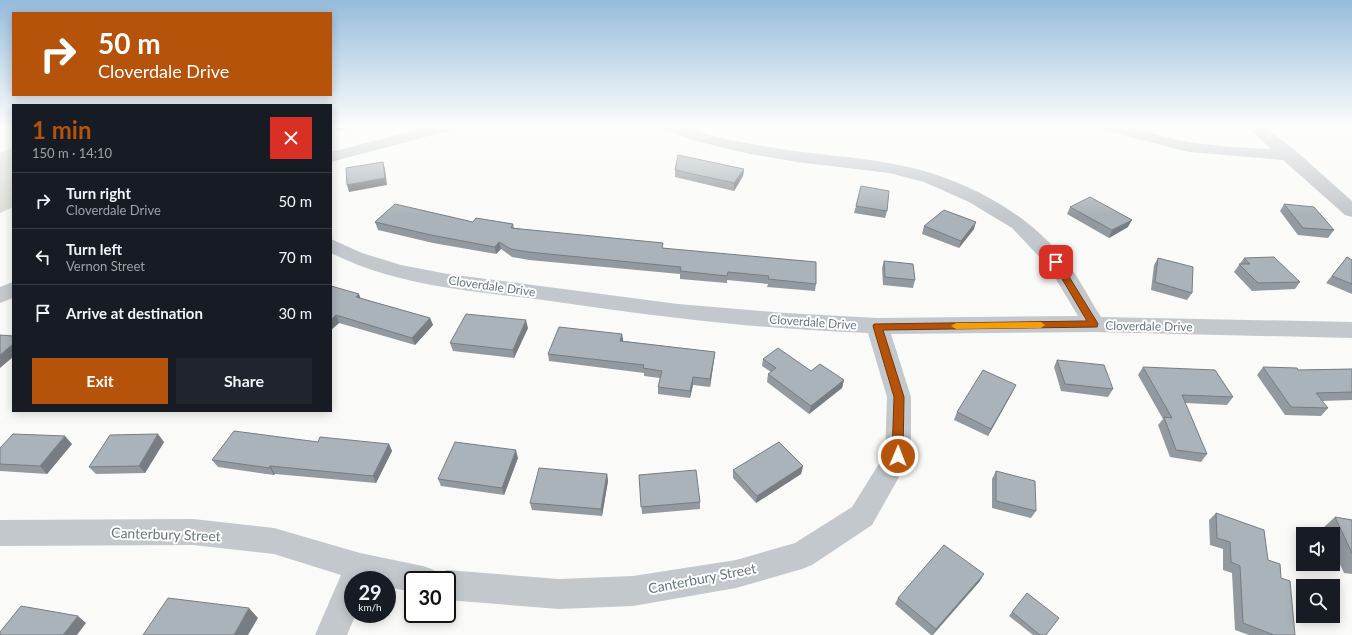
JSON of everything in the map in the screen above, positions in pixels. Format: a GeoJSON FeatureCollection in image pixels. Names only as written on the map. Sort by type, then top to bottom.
{"type":"FeatureCollection","features":[{"type":"Feature","properties":{"kind":"street"},"geometry":{"type":"LineString","coordinates":[[789,156],[889,168],[930,178],[976,198],[1019,224],[1056,262],[1094,324]]}},
{"type":"Feature","properties":{"kind":"street"},"geometry":{"type":"LineString","coordinates":[[1291,156],[1352,211]]}},
{"type":"Feature","properties":{"kind":"street","name":"Cloverdale Drive"},"geometry":{"type":"LineString","coordinates":[[332,246],[355,257],[398,271],[448,281],[678,311],[785,321],[878,326],[1094,324],[1352,330]]}},
{"type":"Feature","properties":{"kind":"street"},"geometry":{"type":"LineString","coordinates":[[0,296],[12,290]]}},
{"type":"Feature","properties":{"kind":"street","name":"Canterbury Street"},"geometry":{"type":"LineString","coordinates":[[456,587],[559,594],[633,591],[736,574],[802,555],[862,516],[898,456],[899,397],[878,326]]}},
{"type":"Feature","properties":{"kind":"street","name":"Canterbury Street"},"geometry":{"type":"LineString","coordinates":[[0,533],[193,532],[274,540],[344,572]]}},
{"type":"Feature","properties":{"kind":"street"},"geometry":{"type":"LineString","coordinates":[[331,635],[344,605]]}},
{"type":"Feature","properties":{"kind":"shaded area"},"geometry":{"type":"Polygon","coordinates":[[[0,156],[12,156],[12,207],[0,213],[0,156]]]}},
{"type":"Feature","properties":{"kind":"building"},"geometry":{"type":"Polygon","coordinates":[[[678,156],[744,169],[734,183],[675,170],[678,156]]]}},
{"type":"Feature","properties":{"kind":"building"},"geometry":{"type":"Polygon","coordinates":[[[383,162],[385,178],[347,185],[346,168],[383,162]]]}},
{"type":"Feature","properties":{"kind":"building"},"geometry":{"type":"Polygon","coordinates":[[[861,186],[889,191],[887,211],[856,206],[861,186]]]}},
{"type":"Feature","properties":{"kind":"building"},"geometry":{"type":"Polygon","coordinates":[[[1090,197],[1132,220],[1112,230],[1070,207],[1090,197]]]}},
{"type":"Feature","properties":{"kind":"building"},"geometry":{"type":"Polygon","coordinates":[[[395,204],[473,222],[476,218],[513,224],[511,228],[663,243],[662,248],[816,262],[816,284],[768,279],[769,276],[728,272],[727,276],[680,271],[681,267],[528,252],[511,249],[499,242],[495,247],[431,235],[375,222],[395,204]]]}},
{"type":"Feature","properties":{"kind":"building"},"geometry":{"type":"Polygon","coordinates":[[[1284,204],[1314,207],[1334,230],[1303,228],[1284,204]]]}},
{"type":"Feature","properties":{"kind":"building"},"geometry":{"type":"Polygon","coordinates":[[[944,210],[976,222],[961,241],[924,226],[944,210]]]}},
{"type":"Feature","properties":{"kind":"building"},"geometry":{"type":"Polygon","coordinates":[[[1274,257],[1300,282],[1258,283],[1239,264],[1250,264],[1244,258],[1274,257]]]}},
{"type":"Feature","properties":{"kind":"building"},"geometry":{"type":"Polygon","coordinates":[[[1347,257],[1352,260],[1352,284],[1332,276],[1347,257]]]}},
{"type":"Feature","properties":{"kind":"building"},"geometry":{"type":"Polygon","coordinates":[[[1158,258],[1193,267],[1192,293],[1155,282],[1158,258]]]}},
{"type":"Feature","properties":{"kind":"building"},"geometry":{"type":"Polygon","coordinates":[[[884,261],[913,264],[915,280],[885,277],[884,261]]]}},
{"type":"Feature","properties":{"kind":"building"},"geometry":{"type":"Polygon","coordinates":[[[332,286],[359,294],[356,297],[430,318],[412,338],[336,315],[332,319],[332,286]]]}},
{"type":"Feature","properties":{"kind":"building"},"geometry":{"type":"Polygon","coordinates":[[[466,314],[526,320],[513,350],[450,343],[466,314]]]}},
{"type":"Feature","properties":{"kind":"building"},"geometry":{"type":"Polygon","coordinates":[[[559,327],[622,334],[620,341],[715,352],[710,379],[693,377],[690,391],[658,387],[662,371],[643,368],[644,365],[548,354],[559,327]]]}},
{"type":"Feature","properties":{"kind":"building"},"geometry":{"type":"Polygon","coordinates":[[[0,335],[12,336],[12,345],[0,355],[0,335]]]}},
{"type":"Feature","properties":{"kind":"building"},"geometry":{"type":"Polygon","coordinates":[[[778,348],[811,371],[820,364],[844,380],[811,406],[768,374],[776,368],[763,359],[778,348]]]}},
{"type":"Feature","properties":{"kind":"building"},"geometry":{"type":"Polygon","coordinates":[[[1057,360],[1104,365],[1113,389],[1065,384],[1057,360]]]}},
{"type":"Feature","properties":{"kind":"building"},"geometry":{"type":"Polygon","coordinates":[[[1143,367],[1215,370],[1233,397],[1182,395],[1207,454],[1176,450],[1164,417],[1172,418],[1143,367]]]}},
{"type":"Feature","properties":{"kind":"building"},"geometry":{"type":"Polygon","coordinates":[[[1263,367],[1297,368],[1298,370],[1352,369],[1352,392],[1316,393],[1328,408],[1291,407],[1263,367]]]}},
{"type":"Feature","properties":{"kind":"building"},"geometry":{"type":"Polygon","coordinates":[[[983,370],[1016,385],[991,429],[957,412],[983,370]]]}},
{"type":"Feature","properties":{"kind":"building"},"geometry":{"type":"Polygon","coordinates":[[[234,431],[318,442],[320,437],[389,444],[373,476],[270,466],[270,468],[212,460],[234,431]]]}},
{"type":"Feature","properties":{"kind":"building"},"geometry":{"type":"Polygon","coordinates":[[[13,434],[65,436],[40,466],[0,464],[0,448],[13,434]]]}},
{"type":"Feature","properties":{"kind":"building"},"geometry":{"type":"Polygon","coordinates":[[[158,434],[139,466],[89,467],[110,435],[158,434]]]}},
{"type":"Feature","properties":{"kind":"building"},"geometry":{"type":"Polygon","coordinates":[[[455,442],[516,450],[502,488],[438,479],[455,442]]]}},
{"type":"Feature","properties":{"kind":"building"},"geometry":{"type":"Polygon","coordinates":[[[779,442],[803,466],[757,496],[733,470],[779,442]]]}},
{"type":"Feature","properties":{"kind":"building"},"geometry":{"type":"Polygon","coordinates":[[[539,468],[607,474],[601,509],[530,503],[539,468]]]}},
{"type":"Feature","properties":{"kind":"building"},"geometry":{"type":"Polygon","coordinates":[[[696,470],[700,502],[641,507],[639,475],[696,470]]]}},
{"type":"Feature","properties":{"kind":"building"},"geometry":{"type":"Polygon","coordinates":[[[996,471],[1035,481],[1036,511],[996,501],[996,471]]]}},
{"type":"Feature","properties":{"kind":"building"},"geometry":{"type":"Polygon","coordinates":[[[1216,513],[1264,530],[1268,560],[1280,564],[1281,578],[1290,581],[1295,635],[1274,635],[1243,623],[1240,566],[1231,562],[1230,542],[1217,538],[1216,513]]]}},
{"type":"Feature","properties":{"kind":"building"},"geometry":{"type":"Polygon","coordinates":[[[1335,517],[1352,520],[1352,553],[1340,527],[1335,517]]]}},
{"type":"Feature","properties":{"kind":"building"},"geometry":{"type":"Polygon","coordinates":[[[944,545],[984,574],[936,629],[898,598],[944,545]]]}},
{"type":"Feature","properties":{"kind":"building"},"geometry":{"type":"Polygon","coordinates":[[[1027,593],[1059,618],[1046,635],[1040,635],[1012,612],[1027,593]]]}},
{"type":"Feature","properties":{"kind":"building"},"geometry":{"type":"Polygon","coordinates":[[[168,598],[249,608],[234,635],[143,635],[168,598]]]}},
{"type":"Feature","properties":{"kind":"building"},"geometry":{"type":"Polygon","coordinates":[[[21,606],[78,616],[63,635],[0,635],[0,632],[21,606]]]}},
{"type":"Feature","properties":{"kind":"slow traffic"},"geometry":{"type":"LineString","coordinates":[[956,326],[1041,325]]}},
{"type":"Feature","properties":{"kind":"route"},"geometry":{"type":"LineString","coordinates":[[898,456],[899,397],[878,326],[1094,324],[1056,262]]}}]}
